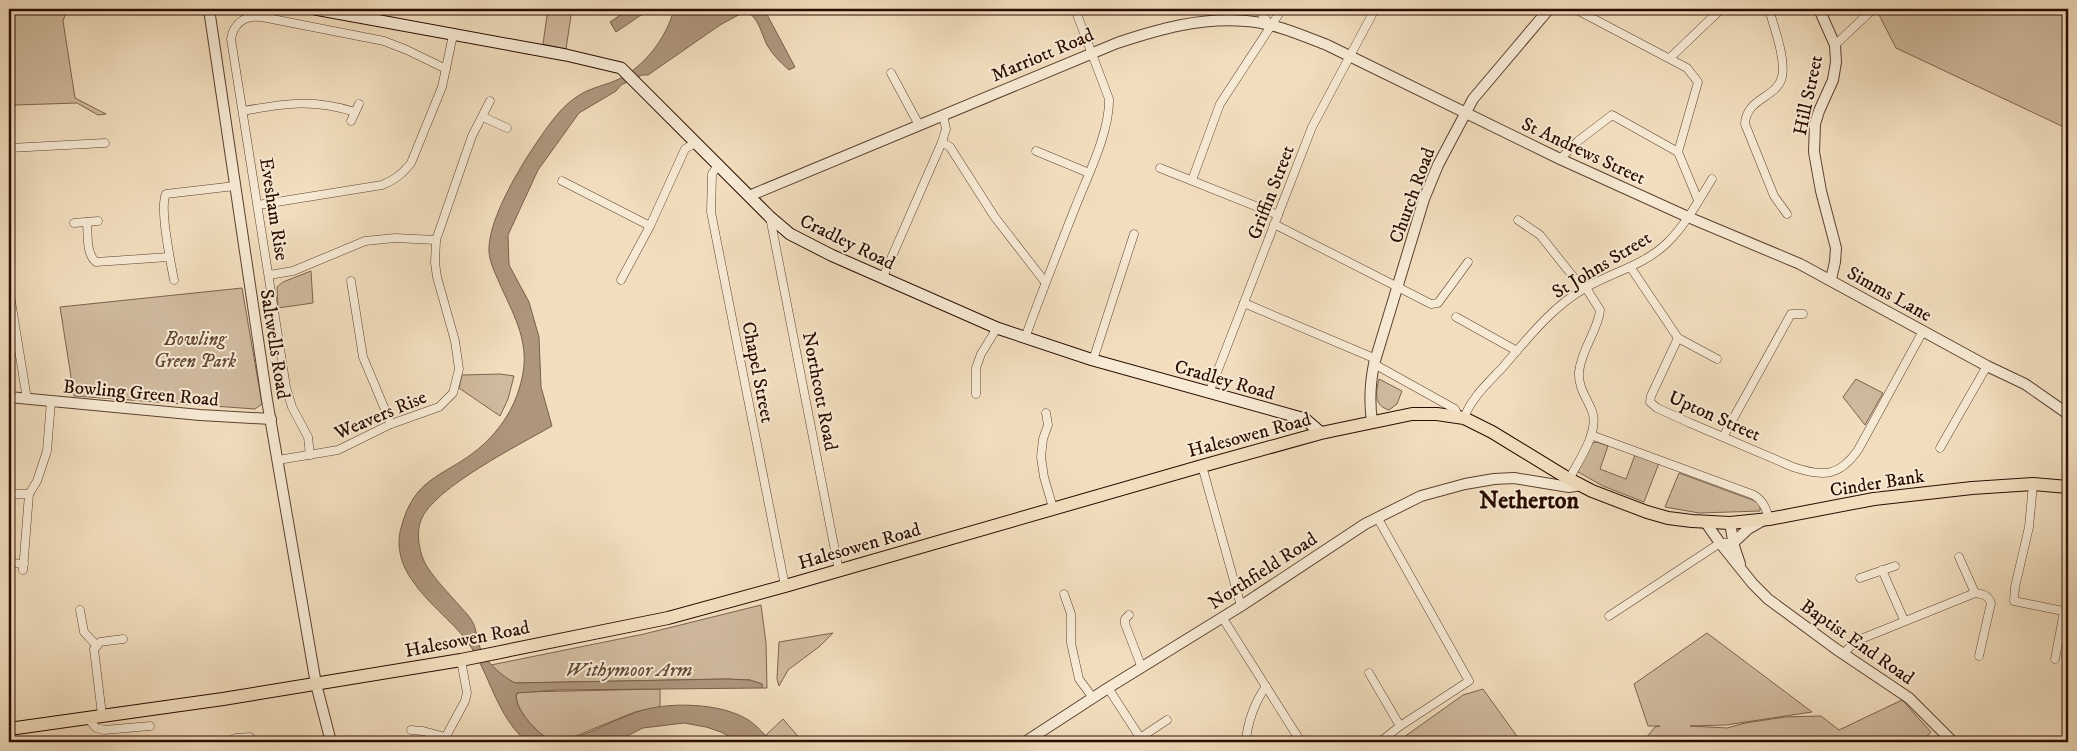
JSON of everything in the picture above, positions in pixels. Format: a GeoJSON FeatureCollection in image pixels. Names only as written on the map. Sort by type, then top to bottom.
{"type":"FeatureCollection","features":[{"type":"Feature","properties":{"kind":"main road","name":"Cradley Road"},"geometry":{"type":"LineString","coordinates":[[315,9],[341,11],[453,35],[614,65],[624,71],[770,217],[790,234],[831,255],[997,328],[1093,360],[1305,420],[1321,433]]}},
{"type":"Feature","properties":{"kind":"main road","name":"Halesowen Road"},"geometry":{"type":"LineString","coordinates":[[9,730],[316,684],[465,659],[668,618],[1321,433],[1412,414],[1461,417],[1492,432],[1581,485],[1642,510],[1668,518],[1692,521]]}},
{"type":"Feature","properties":{"kind":"main road","name":"Cinder Bank"},"geometry":{"type":"LineString","coordinates":[[1692,521],[1730,523],[1766,520],[1874,499],[1972,488],[2033,484],[2068,487]]}},
{"type":"Feature","properties":{"kind":"street","name":"Saltwells Road"},"geometry":{"type":"LineString","coordinates":[[208,9],[271,419],[316,684],[331,742]]}},
{"type":"Feature","properties":{"kind":"street"},"geometry":{"type":"LineString","coordinates":[[1026,338],[1045,282],[1089,173],[1110,114],[1109,99],[1075,9]]}},
{"type":"Feature","properties":{"kind":"street"},"geometry":{"type":"LineString","coordinates":[[1258,9],[1270,25]]}},
{"type":"Feature","properties":{"kind":"street"},"geometry":{"type":"LineString","coordinates":[[1192,180],[1220,104],[1282,9]]}},
{"type":"Feature","properties":{"kind":"street","name":"Griffin Street"},"geometry":{"type":"LineString","coordinates":[[1208,393],[1312,128],[1375,9]]}},
{"type":"Feature","properties":{"kind":"street","name":"Church Road"},"geometry":{"type":"LineString","coordinates":[[1372,421],[1370,384],[1375,361],[1432,180],[1473,99],[1549,9]]}},
{"type":"Feature","properties":{"kind":"street"},"geometry":{"type":"LineString","coordinates":[[1575,9],[1687,68],[1698,82],[1678,152]]}},
{"type":"Feature","properties":{"kind":"street"},"geometry":{"type":"LineString","coordinates":[[1670,58],[1720,9]]}},
{"type":"Feature","properties":{"kind":"street"},"geometry":{"type":"LineString","coordinates":[[1769,9],[1782,60],[1782,78],[1774,89],[1748,110],[1745,115],[1745,124],[1774,196],[1787,214]]}},
{"type":"Feature","properties":{"kind":"street","name":"Hill Street"},"geometry":{"type":"LineString","coordinates":[[1819,9],[1835,45],[1836,62],[1832,80],[1815,124],[1814,152],[1821,191],[1836,248],[1835,262],[1830,280]]}},
{"type":"Feature","properties":{"kind":"street"},"geometry":{"type":"LineString","coordinates":[[1835,45],[1873,9]]}},
{"type":"Feature","properties":{"kind":"street","name":"Evesham Rise"},"geometry":{"type":"LineString","coordinates":[[310,456],[308,438],[292,407],[286,387],[231,38],[232,32],[240,21],[255,16],[384,41],[407,50],[446,70]]}},
{"type":"Feature","properties":{"kind":"street","name":"Marriott Road"},"geometry":{"type":"LineString","coordinates":[[749,196],[1091,52],[1149,32],[1196,22],[1246,21],[1270,25],[1293,32],[1350,56],[1466,112]]}},
{"type":"Feature","properties":{"kind":"street"},"geometry":{"type":"LineString","coordinates":[[258,205],[382,185],[393,181],[411,163],[442,87],[453,35]]}},
{"type":"Feature","properties":{"kind":"street"},"geometry":{"type":"LineString","coordinates":[[891,73],[920,124]]}},
{"type":"Feature","properties":{"kind":"street","name":"Weavers Rise"},"geometry":{"type":"LineString","coordinates":[[278,460],[338,450],[392,424],[439,407],[452,393],[458,375],[455,341],[437,277],[435,263],[436,240],[472,136],[490,101]]}},
{"type":"Feature","properties":{"kind":"street"},"geometry":{"type":"LineString","coordinates":[[243,111],[284,103],[310,103],[336,106],[356,112]]}},
{"type":"Feature","properties":{"kind":"street"},"geometry":{"type":"LineString","coordinates":[[351,121],[359,104]]}},
{"type":"Feature","properties":{"kind":"street","name":"St Andrews Street"},"geometry":{"type":"LineString","coordinates":[[1466,112],[1560,159],[1688,217]]}},
{"type":"Feature","properties":{"kind":"street"},"geometry":{"type":"LineString","coordinates":[[883,277],[942,142],[946,129],[943,115]]}},
{"type":"Feature","properties":{"kind":"street"},"geometry":{"type":"LineString","coordinates":[[1560,159],[1578,141],[1612,115],[1678,152],[1698,200]]}},
{"type":"Feature","properties":{"kind":"street"},"geometry":{"type":"LineString","coordinates":[[483,116],[507,128]]}},
{"type":"Feature","properties":{"kind":"street"},"geometry":{"type":"LineString","coordinates":[[942,142],[950,148],[994,216],[1045,282]]}},
{"type":"Feature","properties":{"kind":"street"},"geometry":{"type":"LineString","coordinates":[[9,148],[104,143]]}},
{"type":"Feature","properties":{"kind":"street"},"geometry":{"type":"LineString","coordinates":[[621,280],[650,226],[685,149],[695,143]]}},
{"type":"Feature","properties":{"kind":"street"},"geometry":{"type":"LineString","coordinates":[[1036,151],[1089,173]]}},
{"type":"Feature","properties":{"kind":"street","name":"Chapel Street"},"geometry":{"type":"LineString","coordinates":[[718,165],[712,174],[710,212],[785,586]]}},
{"type":"Feature","properties":{"kind":"street"},"geometry":{"type":"LineString","coordinates":[[1160,168],[1278,215]]}},
{"type":"Feature","properties":{"kind":"street","name":"St Johns Street"},"geometry":{"type":"LineString","coordinates":[[1461,417],[1543,321],[1566,300],[1586,288],[1631,268],[1668,242],[1688,217],[1712,179]]}},
{"type":"Feature","properties":{"kind":"street"},"geometry":{"type":"LineString","coordinates":[[562,181],[650,226]]}},
{"type":"Feature","properties":{"kind":"street"},"geometry":{"type":"LineString","coordinates":[[174,280],[169,257],[163,199],[166,194],[235,186]]}},
{"type":"Feature","properties":{"kind":"street","name":"Northcott Road"},"geometry":{"type":"LineString","coordinates":[[770,217],[839,571]]}},
{"type":"Feature","properties":{"kind":"street","name":"Simms Lane"},"geometry":{"type":"LineString","coordinates":[[1688,217],[1800,264],[1923,332],[2025,384],[2068,414]]}},
{"type":"Feature","properties":{"kind":"street"},"geometry":{"type":"LineString","coordinates":[[1518,220],[1540,235],[1579,284],[1586,288],[1600,310],[1600,315],[1585,348],[1579,371],[1579,382],[1582,392],[1594,414],[1591,435],[1569,479]]}},
{"type":"Feature","properties":{"kind":"street"},"geometry":{"type":"LineString","coordinates":[[74,223],[98,221]]}},
{"type":"Feature","properties":{"kind":"street"},"geometry":{"type":"LineString","coordinates":[[87,222],[91,259],[96,262],[169,257]]}},
{"type":"Feature","properties":{"kind":"street"},"geometry":{"type":"LineString","coordinates":[[1274,224],[1431,304],[1438,304],[1468,262]]}},
{"type":"Feature","properties":{"kind":"street"},"geometry":{"type":"LineString","coordinates":[[1093,360],[1134,234]]}},
{"type":"Feature","properties":{"kind":"street"},"geometry":{"type":"LineString","coordinates":[[269,275],[293,272],[366,241],[395,238],[436,240]]}},
{"type":"Feature","properties":{"kind":"street"},"geometry":{"type":"LineString","coordinates":[[1631,268],[1678,338],[1717,359]]}},
{"type":"Feature","properties":{"kind":"street"},"geometry":{"type":"LineString","coordinates":[[351,281],[363,357],[392,424]]}},
{"type":"Feature","properties":{"kind":"street"},"geometry":{"type":"LineString","coordinates":[[9,290],[27,399]]}},
{"type":"Feature","properties":{"kind":"street"},"geometry":{"type":"LineString","coordinates":[[1244,303],[1375,361],[1455,409],[1461,417]]}},
{"type":"Feature","properties":{"kind":"street"},"geometry":{"type":"LineString","coordinates":[[1784,308],[1791,314],[1803,314]]}},
{"type":"Feature","properties":{"kind":"street"},"geometry":{"type":"LineString","coordinates":[[1723,437],[1791,314]]}},
{"type":"Feature","properties":{"kind":"street"},"geometry":{"type":"LineString","coordinates":[[1456,317],[1517,351]]}},
{"type":"Feature","properties":{"kind":"street"},"geometry":{"type":"LineString","coordinates":[[976,394],[976,368],[981,354],[997,328]]}},
{"type":"Feature","properties":{"kind":"street","name":"Upton Street"},"geometry":{"type":"LineString","coordinates":[[1678,338],[1650,402],[1657,408],[1723,437],[1809,472],[1823,474],[1835,472],[1848,464],[1858,450],[1923,332]]}},
{"type":"Feature","properties":{"kind":"street"},"geometry":{"type":"LineString","coordinates":[[1940,448],[1987,366]]}},
{"type":"Feature","properties":{"kind":"street","name":"Bowling Green Road"},"geometry":{"type":"LineString","coordinates":[[9,397],[200,415],[271,419]]}},
{"type":"Feature","properties":{"kind":"street"},"geometry":{"type":"LineString","coordinates":[[12,564],[23,567],[29,494],[37,480],[47,451],[51,401]]}},
{"type":"Feature","properties":{"kind":"street"},"geometry":{"type":"LineString","coordinates":[[1046,413],[1048,425],[1043,439],[1041,456],[1044,477],[1053,508]]}},
{"type":"Feature","properties":{"kind":"street"},"geometry":{"type":"LineString","coordinates":[[1591,435],[1754,495],[1765,506],[1766,520],[1748,529],[1733,543],[1720,544],[1609,616]]}},
{"type":"Feature","properties":{"kind":"street"},"geometry":{"type":"LineString","coordinates":[[1202,466],[1240,606]]}},
{"type":"Feature","properties":{"kind":"street"},"geometry":{"type":"LineString","coordinates":[[1538,481],[1546,478],[1552,469]]}},
{"type":"Feature","properties":{"kind":"street","name":"Northfield Road"},"geometry":{"type":"LineString","coordinates":[[1025,742],[1377,517],[1421,496],[1465,484],[1514,478],[1569,487],[1581,485]]}},
{"type":"Feature","properties":{"kind":"street"},"geometry":{"type":"LineString","coordinates":[[2033,484],[2029,526],[2015,587],[2014,601],[2066,612],[2055,659]]}},
{"type":"Feature","properties":{"kind":"street"},"geometry":{"type":"LineString","coordinates":[[9,494],[29,494]]}},
{"type":"Feature","properties":{"kind":"street"},"geometry":{"type":"LineString","coordinates":[[1377,517],[1468,681],[1400,726],[1380,742]]}},
{"type":"Feature","properties":{"kind":"street","name":"Baptist End Road"},"geometry":{"type":"LineString","coordinates":[[1706,523],[1720,544],[1768,599],[1843,654],[1909,698],[1953,742]]}},
{"type":"Feature","properties":{"kind":"street","name":"Baptist End Road"},"geometry":{"type":"LineString","coordinates":[[1730,523],[1733,543],[1742,570]]}},
{"type":"Feature","properties":{"kind":"street"},"geometry":{"type":"LineString","coordinates":[[1960,557],[1974,593]]}},
{"type":"Feature","properties":{"kind":"street"},"geometry":{"type":"LineString","coordinates":[[1860,578],[1895,566]]}},
{"type":"Feature","properties":{"kind":"street"},"geometry":{"type":"LineString","coordinates":[[1882,570],[1904,620]]}},
{"type":"Feature","properties":{"kind":"street"},"geometry":{"type":"LineString","coordinates":[[1843,654],[1856,641],[1974,593],[1985,595],[1991,603],[1980,656]]}},
{"type":"Feature","properties":{"kind":"street"},"geometry":{"type":"LineString","coordinates":[[1064,594],[1071,614],[1072,643],[1080,679],[1093,698]]}},
{"type":"Feature","properties":{"kind":"street"},"geometry":{"type":"LineString","coordinates":[[80,610],[84,632],[97,646]]}},
{"type":"Feature","properties":{"kind":"street"},"geometry":{"type":"LineString","coordinates":[[1129,615],[1125,619],[1125,624],[1142,668]]}},
{"type":"Feature","properties":{"kind":"street"},"geometry":{"type":"LineString","coordinates":[[1222,617],[1301,742]]}},
{"type":"Feature","properties":{"kind":"street"},"geometry":{"type":"LineString","coordinates":[[102,715],[94,649],[100,642],[123,639]]}},
{"type":"Feature","properties":{"kind":"street"},"geometry":{"type":"LineString","coordinates":[[411,730],[423,731],[444,740],[465,701],[467,693],[465,659]]}},
{"type":"Feature","properties":{"kind":"street"},"geometry":{"type":"LineString","coordinates":[[1368,673],[1400,726]]}},
{"type":"Feature","properties":{"kind":"street"},"geometry":{"type":"LineString","coordinates":[[1246,742],[1250,719],[1266,686]]}},
{"type":"Feature","properties":{"kind":"street"},"geometry":{"type":"LineString","coordinates":[[1108,688],[1141,740],[1168,720]]}},
{"type":"Feature","properties":{"kind":"street"},"geometry":{"type":"LineString","coordinates":[[88,717],[96,728],[104,730],[150,726]]}},
{"type":"Feature","properties":{"kind":"street"},"geometry":{"type":"LineString","coordinates":[[227,742],[236,738],[250,737],[252,742]]}},
{"type":"Feature","properties":{"kind":"green space"},"geometry":{"type":"Polygon","coordinates":[[[9,9],[56,9],[66,12],[63,21],[75,98],[106,114],[98,115],[77,103],[15,105],[10,86],[10,79],[15,68],[9,64],[9,9]]]}},
{"type":"Feature","properties":{"kind":"green space"},"geometry":{"type":"Polygon","coordinates":[[[548,9],[572,9],[566,49],[543,44],[548,9]]]}},
{"type":"Feature","properties":{"kind":"green space"},"geometry":{"type":"Polygon","coordinates":[[[1879,9],[2068,9],[2068,129],[1896,48],[1877,11],[1879,9]]]}},
{"type":"Feature","properties":{"kind":"green space"},"geometry":{"type":"Polygon","coordinates":[[[311,271],[313,303],[278,308],[277,287],[283,282],[311,271]]]}},
{"type":"Feature","properties":{"kind":"green space","name":"Bowling Green Park"},"geometry":{"type":"Polygon","coordinates":[[[242,288],[262,404],[255,409],[74,396],[60,307],[242,288]]]}},
{"type":"Feature","properties":{"kind":"green space"},"geometry":{"type":"Polygon","coordinates":[[[500,374],[514,376],[508,399],[500,416],[459,388],[462,375],[500,374]]]}},
{"type":"Feature","properties":{"kind":"green space"},"geometry":{"type":"Polygon","coordinates":[[[1379,379],[1402,391],[1397,404],[1389,410],[1380,405],[1377,398],[1379,379]]]}},
{"type":"Feature","properties":{"kind":"green space"},"geometry":{"type":"Polygon","coordinates":[[[1856,379],[1883,393],[1865,425],[1843,397],[1856,379]]]}},
{"type":"Feature","properties":{"kind":"green space"},"geometry":{"type":"Polygon","coordinates":[[[1597,442],[1608,446],[1600,469],[1626,479],[1635,455],[1659,463],[1644,502],[1603,486],[1578,472],[1592,443],[1597,442]]]}},
{"type":"Feature","properties":{"kind":"green space"},"geometry":{"type":"Polygon","coordinates":[[[1679,473],[1755,501],[1760,505],[1760,511],[1699,513],[1665,507],[1679,473]]]}},
{"type":"Feature","properties":{"kind":"green space"},"geometry":{"type":"Polygon","coordinates":[[[761,605],[766,643],[767,688],[762,688],[762,684],[750,680],[726,679],[515,683],[505,678],[491,665],[644,634],[761,605]]]}},
{"type":"Feature","properties":{"kind":"green space"},"geometry":{"type":"Polygon","coordinates":[[[833,633],[820,646],[788,670],[779,686],[777,679],[779,642],[833,633]]]}},
{"type":"Feature","properties":{"kind":"green space"},"geometry":{"type":"Polygon","coordinates":[[[1707,633],[1812,712],[1726,725],[1690,726],[1727,728],[1745,723],[1785,717],[1821,716],[1839,730],[1902,700],[1931,732],[1922,742],[1648,742],[1646,738],[1655,727],[1660,726],[1648,726],[1634,684],[1707,633]]]}},
{"type":"Feature","properties":{"kind":"green space"},"geometry":{"type":"Polygon","coordinates":[[[660,689],[660,707],[635,712],[560,742],[546,737],[533,727],[522,713],[516,699],[517,693],[522,692],[660,689]]]}},
{"type":"Feature","properties":{"kind":"green space"},"geometry":{"type":"Polygon","coordinates":[[[1483,689],[1521,742],[1397,742],[1463,695],[1483,689]]]}},
{"type":"Feature","properties":{"kind":"green space"},"geometry":{"type":"Polygon","coordinates":[[[783,719],[803,742],[772,742],[766,735],[783,719]]]}},
{"type":"Feature","properties":{"kind":"shaded area"},"geometry":{"type":"Polygon","coordinates":[[[629,9],[650,9],[616,32],[610,22],[629,9]]]}},
{"type":"Feature","properties":{"kind":"shaded area"},"geometry":{"type":"Polygon","coordinates":[[[674,9],[712,9],[714,14],[729,9],[764,9],[795,67],[789,70],[777,59],[767,45],[757,22],[746,11],[720,25],[648,75],[642,75],[621,85],[616,91],[579,113],[538,170],[508,235],[509,265],[529,302],[539,337],[541,387],[552,426],[500,455],[442,494],[421,520],[419,525],[419,541],[422,557],[427,567],[472,621],[483,654],[503,676],[515,683],[726,679],[750,680],[762,684],[762,688],[558,690],[517,693],[516,699],[522,713],[533,727],[546,737],[554,741],[563,741],[647,709],[693,705],[724,710],[738,715],[753,723],[772,742],[739,742],[721,732],[684,723],[643,728],[615,742],[527,742],[516,732],[500,707],[475,653],[467,641],[425,596],[408,574],[402,562],[399,548],[401,528],[407,510],[415,496],[434,478],[471,455],[492,436],[509,412],[518,393],[523,373],[524,349],[518,326],[493,268],[489,252],[493,227],[504,198],[533,148],[560,111],[581,94],[619,79],[638,67],[654,50],[671,20],[674,9]]]}},
{"type":"Feature","properties":{"kind":"district","name":"Netherton"},"geometry":{"type":"Point","coordinates":[1529,500]}},
{"type":"Feature","properties":{"kind":"water label","name":"Withymoor Arm"},"geometry":{"type":"Point","coordinates":[629,669]}}]}
